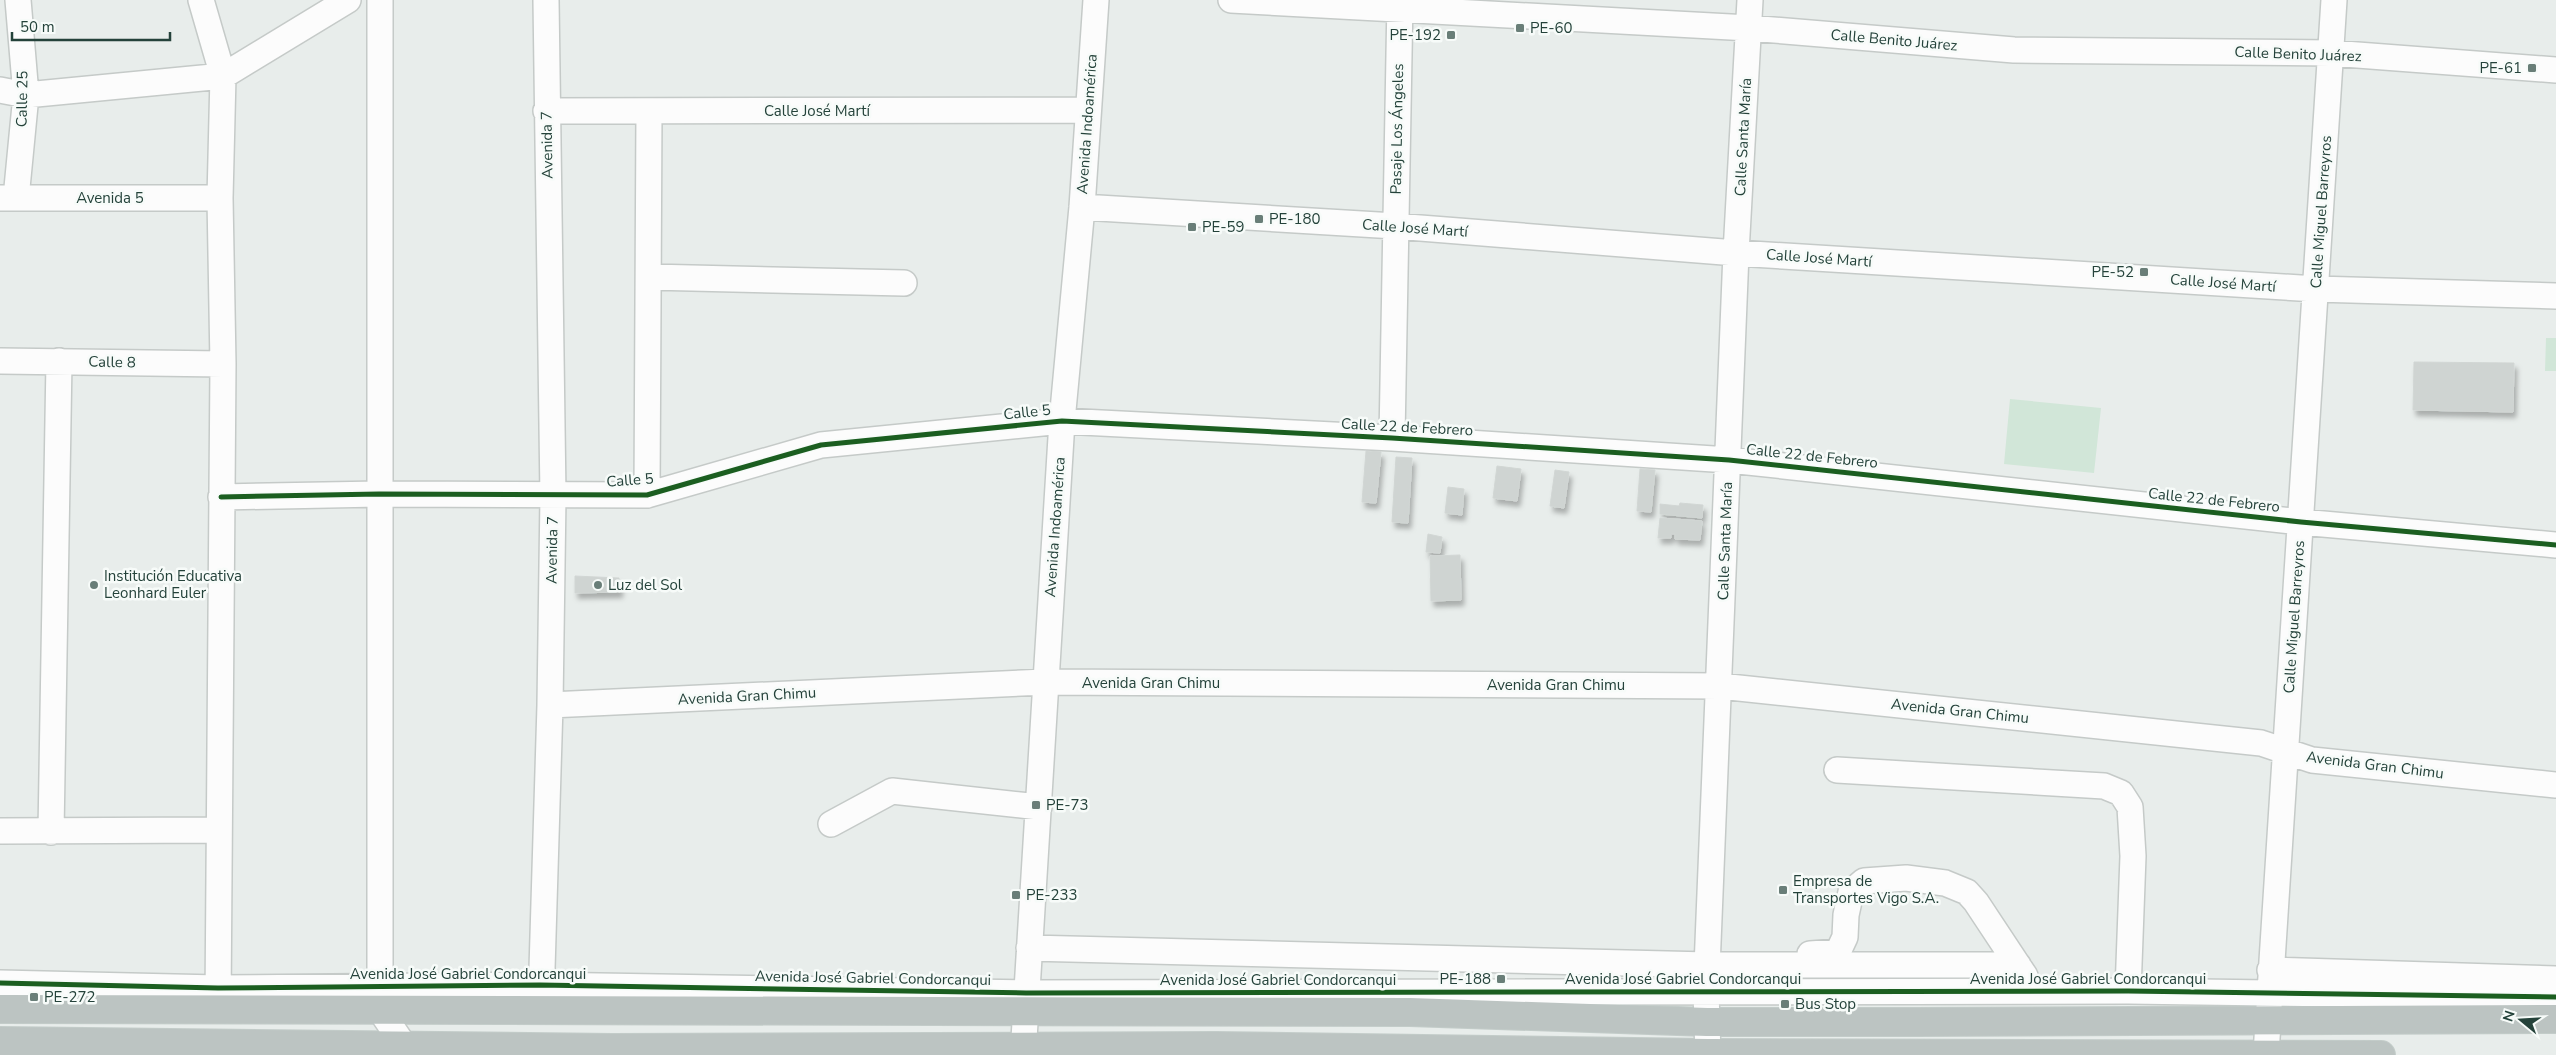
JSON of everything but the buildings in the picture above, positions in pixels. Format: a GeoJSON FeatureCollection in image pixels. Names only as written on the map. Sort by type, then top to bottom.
{"type":"FeatureCollection","features":[{"type":"Feature","properties":{"kind":"highway","name":"Avenida José Gabriel Condorcanqui"},"geometry":{"type":"LineString","coordinates":[[0,1009],[146,1010],[218,999],[541,998],[1026,1003],[1410,1012],[1707,1022],[2050,1022],[2269,995],[2556,1019]]}},
{"type":"Feature","properties":{"kind":"highway"},"geometry":{"type":"LineString","coordinates":[[0,1041],[146,1048],[612,1048],[1023,1051],[1216,1046],[1708,1054],[2381,1055]]}},
{"type":"Feature","properties":{"kind":"street"},"geometry":{"type":"LineString","coordinates":[[201,0],[223,76],[220,198],[223,364],[218,999]]}},
{"type":"Feature","properties":{"kind":"street"},"geometry":{"type":"LineString","coordinates":[[0,90],[26,95],[223,76],[348,0]]}},
{"type":"Feature","properties":{"kind":"street"},"geometry":{"type":"LineString","coordinates":[[380,0],[380,998],[403,1049]]}},
{"type":"Feature","properties":{"kind":"street","name":"Avenida 7"},"geometry":{"type":"LineString","coordinates":[[541,998],[550,705],[553,496],[546,111],[546,0]]}},
{"type":"Feature","properties":{"kind":"street","name":"Avenida Indoamérica"},"geometry":{"type":"LineString","coordinates":[[1023,1051],[1062,421],[1082,207],[1096,0]]}},
{"type":"Feature","properties":{"kind":"street","name":"Calle Benito Juárez"},"geometry":{"type":"LineString","coordinates":[[1231,0],[1399,5],[1749,28],[2014,50],[2331,54],[2556,70]]}},
{"type":"Feature","properties":{"kind":"street","name":"Calle Santa María"},"geometry":{"type":"LineString","coordinates":[[1708,1054],[1706,992],[1720,686],[1736,253],[1750,0]]}},
{"type":"Feature","properties":{"kind":"street","name":"Calle Miguel Barreyros"},"geometry":{"type":"LineString","coordinates":[[2266,1054],[2334,0]]}},
{"type":"Feature","properties":{"kind":"street","name":"Calle 25"},"geometry":{"type":"LineString","coordinates":[[8,198],[26,95],[17,3]]}},
{"type":"Feature","properties":{"kind":"street","name":"Pasaje Los Ángeles"},"geometry":{"type":"LineString","coordinates":[[1392,438],[1399,5]]}},
{"type":"Feature","properties":{"kind":"street","name":"Calle José Martí"},"geometry":{"type":"LineString","coordinates":[[546,111],[1088,110]]}},
{"type":"Feature","properties":{"kind":"street"},"geometry":{"type":"LineString","coordinates":[[647,494],[650,277],[649,111]]}},
{"type":"Feature","properties":{"kind":"street","name":"Avenida 5"},"geometry":{"type":"LineString","coordinates":[[8,198],[220,198]]}},
{"type":"Feature","properties":{"kind":"street","name":"Calle José Martí"},"geometry":{"type":"LineString","coordinates":[[1082,207],[1396,226],[1736,253],[2316,289],[2556,296]]}},
{"type":"Feature","properties":{"kind":"street"},"geometry":{"type":"LineString","coordinates":[[650,277],[904,283]]}},
{"type":"Feature","properties":{"kind":"street","name":"Calle 8"},"geometry":{"type":"LineString","coordinates":[[0,361],[223,364]]}},
{"type":"Feature","properties":{"kind":"street"},"geometry":{"type":"LineString","coordinates":[[51,832],[59,361]]}},
{"type":"Feature","properties":{"kind":"street","name":"Calle 5"},"geometry":{"type":"LineString","coordinates":[[221,497],[379,494],[553,496],[647,494],[821,445],[1062,421]]}},
{"type":"Feature","properties":{"kind":"street","name":"Calle 22 de Febrero"},"geometry":{"type":"LineString","coordinates":[[1062,421],[1392,438],[1729,460],[2301,522],[2556,546]]}},
{"type":"Feature","properties":{"kind":"street","name":"Avenida Gran Chimu"},"geometry":{"type":"LineString","coordinates":[[550,705],[1045,682],[1720,686],[2261,742],[2312,760],[2556,786]]}},
{"type":"Feature","properties":{"kind":"street"},"geometry":{"type":"LineString","coordinates":[[1836,770],[2104,786],[2121,793],[2130,807],[2133,856],[2128,991]]}},
{"type":"Feature","properties":{"kind":"street"},"geometry":{"type":"LineString","coordinates":[[831,824],[892,791],[1039,807]]}},
{"type":"Feature","properties":{"kind":"street"},"geometry":{"type":"LineString","coordinates":[[0,830],[51,832],[219,830]]}},
{"type":"Feature","properties":{"kind":"street"},"geometry":{"type":"LineString","coordinates":[[1760,964],[1771,955],[1838,952],[1845,937],[1846,914],[1851,892],[1864,881],[1906,878],[1945,884],[1967,892],[1976,902],[2036,991],[2050,1022]]}},
{"type":"Feature","properties":{"kind":"street"},"geometry":{"type":"LineString","coordinates":[[1029,948],[1708,965],[2018,965]]}},
{"type":"Feature","properties":{"kind":"street"},"geometry":{"type":"LineString","coordinates":[[2269,995],[2556,979]]}},
{"type":"Feature","properties":{"kind":"street","name":"Avenida José Gabriel Condorcanqui"},"geometry":{"type":"LineString","coordinates":[[0,983],[218,999]]}},
{"type":"Feature","properties":{"kind":"street","name":"Avenida José Gabriel Condorcanqui"},"geometry":{"type":"LineString","coordinates":[[1026,1003],[1706,992],[2128,991],[2269,995],[2556,997]]}},
{"type":"Feature","properties":{"kind":"street"},"geometry":{"type":"LineString","coordinates":[[146,1010],[146,1048]]}},
{"type":"Feature","properties":{"kind":"green space"},"geometry":{"type":"Polygon","coordinates":[[[2546,338],[2556,338],[2556,371],[2545,371],[2546,338]]]}},
{"type":"Feature","properties":{"kind":"green space"},"geometry":{"type":"Polygon","coordinates":[[[2010,399],[2101,408],[2094,473],[2004,464],[2010,399]]]}},
{"type":"Feature","properties":{"kind":"cycle path"},"geometry":{"type":"LineString","coordinates":[[221,497],[379,494],[647,495],[821,445],[1062,421],[1392,438],[1729,460],[2301,522],[2556,545]]}},
{"type":"Feature","properties":{"kind":"cycle path"},"geometry":{"type":"LineString","coordinates":[[0,983],[218,988],[540,985],[1026,993],[2128,991],[2556,997]]}},
{"type":"Feature","properties":{"kind":"place","name":"PE-60"},"geometry":{"type":"Point","coordinates":[1520,28]}},
{"type":"Feature","properties":{"kind":"place","name":"PE-192"},"geometry":{"type":"Point","coordinates":[1451,35]}},
{"type":"Feature","properties":{"kind":"place","name":"PE-61"},"geometry":{"type":"Point","coordinates":[2532,68]}},
{"type":"Feature","properties":{"kind":"place","name":"PE-180"},"geometry":{"type":"Point","coordinates":[1259,219]}},
{"type":"Feature","properties":{"kind":"place","name":"PE-59"},"geometry":{"type":"Point","coordinates":[1192,227]}},
{"type":"Feature","properties":{"kind":"place","name":"PE-52"},"geometry":{"type":"Point","coordinates":[2144,272]}},
{"type":"Feature","properties":{"kind":"place","name":"Institución Educativa Leonhard Euler"},"geometry":{"type":"Point","coordinates":[94,585]}},
{"type":"Feature","properties":{"kind":"place","name":"Luz del Sol"},"geometry":{"type":"Point","coordinates":[598,585]}},
{"type":"Feature","properties":{"kind":"place","name":"PE-73"},"geometry":{"type":"Point","coordinates":[1036,805]}},
{"type":"Feature","properties":{"kind":"place","name":"Empresa de Transportes Vigo S.A."},"geometry":{"type":"Point","coordinates":[1783,890]}},
{"type":"Feature","properties":{"kind":"place","name":"PE-233"},"geometry":{"type":"Point","coordinates":[1016,895]}},
{"type":"Feature","properties":{"kind":"place","name":"PE-188"},"geometry":{"type":"Point","coordinates":[1501,979]}},
{"type":"Feature","properties":{"kind":"place","name":"PE-272"},"geometry":{"type":"Point","coordinates":[34,997]}},
{"type":"Feature","properties":{"kind":"place","name":"Bus Stop"},"geometry":{"type":"Point","coordinates":[1785,1004]}}]}
